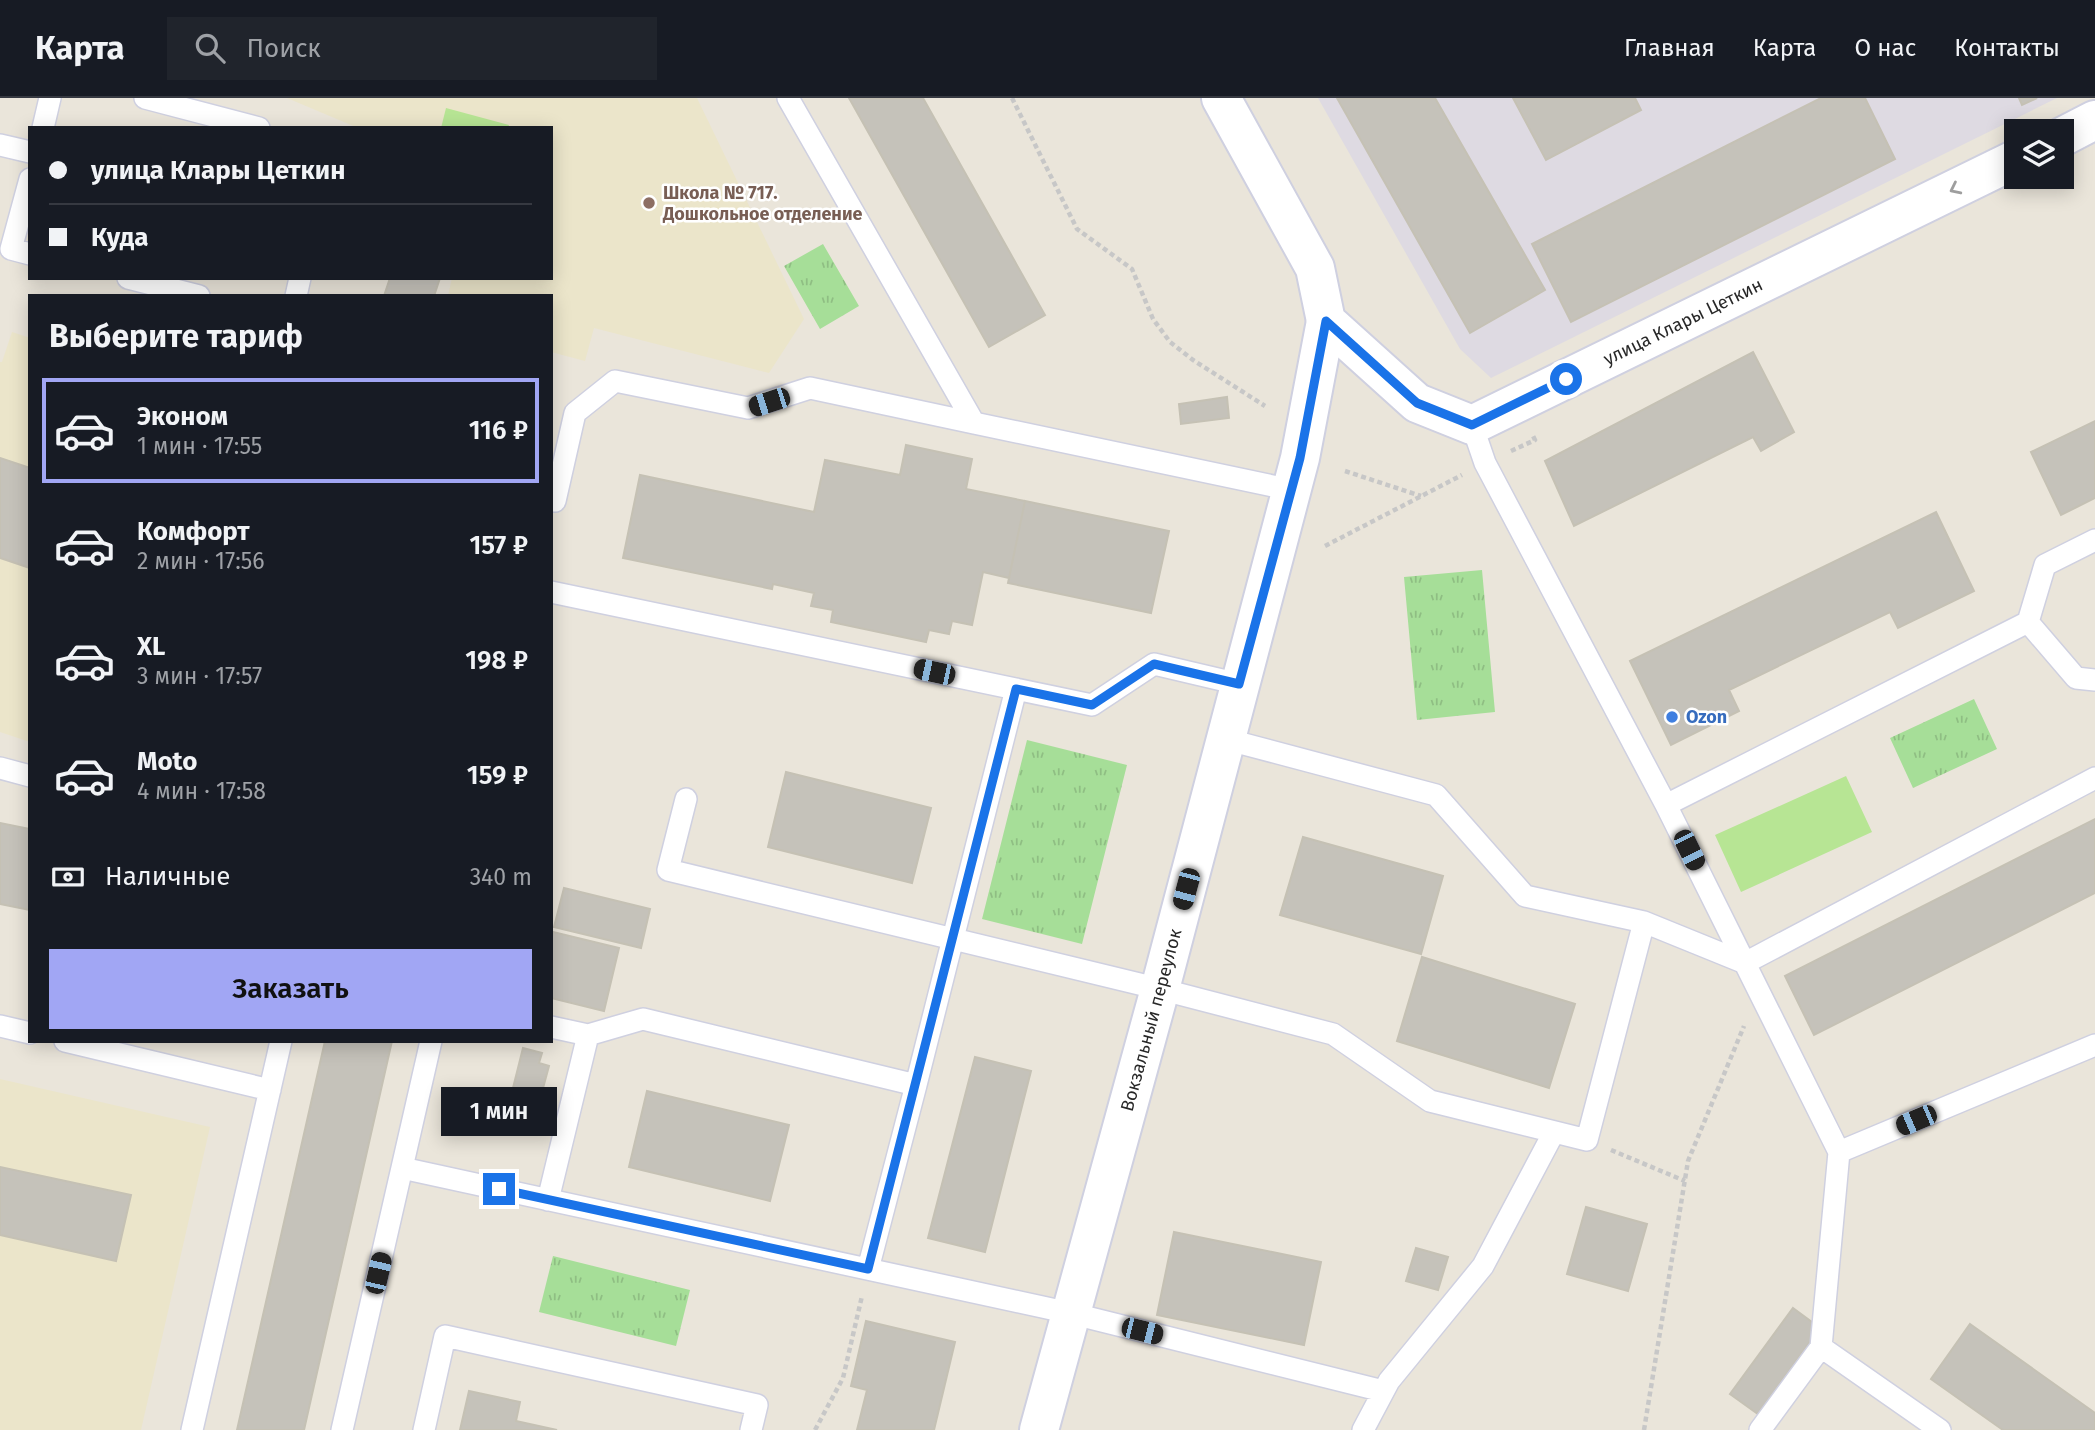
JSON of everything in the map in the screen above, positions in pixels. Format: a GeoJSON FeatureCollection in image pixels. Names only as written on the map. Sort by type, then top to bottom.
{"type":"FeatureCollection","features":[{"type":"Feature","properties":{"kind":"street"},"geometry":{"type":"LineString","coordinates":[[1221,98],[1315,268],[1326,321],[1417,403],[1472,425]]}},
{"type":"Feature","properties":{"kind":"street"},"geometry":{"type":"LineString","coordinates":[[2074,131],[2095,120]]}},
{"type":"Feature","properties":{"kind":"street","name":"улица Клары Цеткин"},"geometry":{"type":"LineString","coordinates":[[1472,425],[2004,165]]}},
{"type":"Feature","properties":{"kind":"street","name":"Вокзальный переулок"},"geometry":{"type":"LineString","coordinates":[[1039,1430],[1160,989],[1292,489],[1326,321]]}},
{"type":"Feature","properties":{"kind":"lane"},"geometry":{"type":"LineString","coordinates":[[43,126],[50,98]]}},
{"type":"Feature","properties":{"kind":"lane"},"geometry":{"type":"LineString","coordinates":[[145,98],[252,126]]}},
{"type":"Feature","properties":{"kind":"lane"},"geometry":{"type":"LineString","coordinates":[[788,98],[974,423]]}},
{"type":"Feature","properties":{"kind":"lane"},"geometry":{"type":"LineString","coordinates":[[0,145],[28,152]]}},
{"type":"Feature","properties":{"kind":"lane"},"geometry":{"type":"LineString","coordinates":[[28,186],[11,249],[28,253]]}},
{"type":"Feature","properties":{"kind":"lane"},"geometry":{"type":"LineString","coordinates":[[136,280],[191,294]]}},
{"type":"Feature","properties":{"kind":"lane"},"geometry":{"type":"LineString","coordinates":[[553,502],[575,413],[615,381],[748,408],[810,388],[1292,489]]}},
{"type":"Feature","properties":{"kind":"lane"},"geometry":{"type":"LineString","coordinates":[[1472,425],[1485,463],[1666,805],[1839,1152],[1821,1347],[1760,1430]]}},
{"type":"Feature","properties":{"kind":"lane"},"geometry":{"type":"LineString","coordinates":[[1666,805],[2028,622],[2045,565],[2095,540]]}},
{"type":"Feature","properties":{"kind":"lane"},"geometry":{"type":"LineString","coordinates":[[553,592],[1092,705],[1154,664],[1239,684]]}},
{"type":"Feature","properties":{"kind":"lane"},"geometry":{"type":"LineString","coordinates":[[2028,622],[2076,678],[2095,680]]}},
{"type":"Feature","properties":{"kind":"lane"},"geometry":{"type":"LineString","coordinates":[[868,1269],[1016,689]]}},
{"type":"Feature","properties":{"kind":"lane"},"geometry":{"type":"LineString","coordinates":[[1225,739],[1436,795],[1525,896],[1644,922],[1745,963],[2095,778]]}},
{"type":"Feature","properties":{"kind":"lane"},"geometry":{"type":"LineString","coordinates":[[0,768],[28,775]]}},
{"type":"Feature","properties":{"kind":"lane"},"geometry":{"type":"LineString","coordinates":[[685,799],[668,870],[1160,989],[1333,1034],[1430,1101],[1587,1140],[1644,922]]}},
{"type":"Feature","properties":{"kind":"lane"},"geometry":{"type":"LineString","coordinates":[[553,1027],[588,1035],[643,1019],[916,1085]]}},
{"type":"Feature","properties":{"kind":"lane"},"geometry":{"type":"LineString","coordinates":[[0,1026],[28,1033]]}},
{"type":"Feature","properties":{"kind":"lane"},"geometry":{"type":"LineString","coordinates":[[548,1200],[588,1035]]}},
{"type":"Feature","properties":{"kind":"lane"},"geometry":{"type":"LineString","coordinates":[[192,1430],[281,1043]]}},
{"type":"Feature","properties":{"kind":"lane"},"geometry":{"type":"LineString","coordinates":[[342,1430],[431,1043]]}},
{"type":"Feature","properties":{"kind":"lane"},"geometry":{"type":"LineString","coordinates":[[92,1044],[270,1090]]}},
{"type":"Feature","properties":{"kind":"lane"},"geometry":{"type":"LineString","coordinates":[[1839,1152],[2095,1045]]}},
{"type":"Feature","properties":{"kind":"lane"},"geometry":{"type":"LineString","coordinates":[[1363,1430],[1389,1381],[1483,1266],[1554,1132]]}},
{"type":"Feature","properties":{"kind":"lane"},"geometry":{"type":"LineString","coordinates":[[402,1168],[1070,1313],[1383,1391]]}},
{"type":"Feature","properties":{"kind":"lane"},"geometry":{"type":"LineString","coordinates":[[424,1430],[446,1336],[757,1405],[751,1430]]}},
{"type":"Feature","properties":{"kind":"lane"},"geometry":{"type":"LineString","coordinates":[[1821,1347],[1940,1430]]}},
{"type":"Feature","properties":{"kind":"path"},"geometry":{"type":"LineString","coordinates":[[1012,98],[1077,229],[1132,270],[1153,319],[1170,342],[1265,406]]}},
{"type":"Feature","properties":{"kind":"path"},"geometry":{"type":"LineString","coordinates":[[1325,546],[1535,440],[1516,403]]}},
{"type":"Feature","properties":{"kind":"path"},"geometry":{"type":"LineString","coordinates":[[1345,471],[1421,496]]}},
{"type":"Feature","properties":{"kind":"path"},"geometry":{"type":"LineString","coordinates":[[1644,1430],[1688,1161],[1759,990]]}},
{"type":"Feature","properties":{"kind":"path"},"geometry":{"type":"LineString","coordinates":[[1587,1140],[1685,1181]]}},
{"type":"Feature","properties":{"kind":"path"},"geometry":{"type":"LineString","coordinates":[[815,1430],[843,1378],[868,1269]]}},
{"type":"Feature","properties":{"kind":"shaded area","name":"Школа № 717. Дошкольное отделение"},"geometry":{"type":"Polygon","coordinates":[[[287,98],[697,98],[804,319],[769,373],[594,328],[585,361],[553,353],[553,294],[448,294],[452,280],[553,280],[553,126],[353,126],[287,98]]]}},
{"type":"Feature","properties":{"kind":"shaded area"},"geometry":{"type":"Polygon","coordinates":[[[1318,98],[2057,98],[2015,119],[2004,119],[2004,124],[1491,378],[1460,349],[1318,98]]]}},
{"type":"Feature","properties":{"kind":"shaded area"},"geometry":{"type":"Polygon","coordinates":[[[12,332],[28,337],[28,741],[0,732],[2,362],[12,332]]]}},
{"type":"Feature","properties":{"kind":"shaded area"},"geometry":{"type":"Polygon","coordinates":[[[0,1079],[210,1127],[141,1430],[0,1430],[0,1079]]]}},
{"type":"Feature","properties":{"kind":"green space"},"geometry":{"type":"Polygon","coordinates":[[[446,108],[509,125],[509,126],[442,126],[446,108]]]}},
{"type":"Feature","properties":{"kind":"green space"},"geometry":{"type":"Polygon","coordinates":[[[823,244],[859,306],[820,329],[784,266],[823,244]]]}},
{"type":"Feature","properties":{"kind":"green space"},"geometry":{"type":"Polygon","coordinates":[[[1482,570],[1495,712],[1417,720],[1404,577],[1482,570]]]}},
{"type":"Feature","properties":{"kind":"green space"},"geometry":{"type":"Polygon","coordinates":[[[1974,699],[1997,749],[1913,788],[1890,738],[1974,699]]]}},
{"type":"Feature","properties":{"kind":"green space"},"geometry":{"type":"Polygon","coordinates":[[[1027,740],[1127,765],[1082,944],[982,919],[1027,740]]]}},
{"type":"Feature","properties":{"kind":"green space"},"geometry":{"type":"Polygon","coordinates":[[[1846,776],[1872,832],[1741,892],[1715,835],[1846,776]]]}},
{"type":"Feature","properties":{"kind":"green space"},"geometry":{"type":"Polygon","coordinates":[[[553,1256],[690,1290],[676,1346],[539,1312],[553,1256]]]}},
{"type":"Feature","properties":{"kind":"building"},"geometry":{"type":"Polygon","coordinates":[[[849,98],[923,98],[1045,315],[989,347],[849,98]]]}},
{"type":"Feature","properties":{"kind":"building"},"geometry":{"type":"Polygon","coordinates":[[[1337,98],[1435,98],[1545,290],[1470,333],[1337,98]]]}},
{"type":"Feature","properties":{"kind":"building"},"geometry":{"type":"Polygon","coordinates":[[[1513,98],[1635,98],[1641,110],[1546,160],[1513,98]]]}},
{"type":"Feature","properties":{"kind":"building"},"geometry":{"type":"Polygon","coordinates":[[[1821,98],[1865,98],[1895,159],[1571,322],[1532,244],[1821,98]]]}},
{"type":"Feature","properties":{"kind":"building"},"geometry":{"type":"Polygon","coordinates":[[[2019,98],[2037,98],[2022,105],[2019,98]]]}},
{"type":"Feature","properties":{"kind":"building"},"geometry":{"type":"Polygon","coordinates":[[[389,280],[439,280],[435,294],[385,294],[389,280]]]}},
{"type":"Feature","properties":{"kind":"building"},"geometry":{"type":"Polygon","coordinates":[[[1753,352],[1794,432],[1761,451],[1753,437],[1574,526],[1545,461],[1753,352]]]}},
{"type":"Feature","properties":{"kind":"building"},"geometry":{"type":"Polygon","coordinates":[[[1227,397],[1229,418],[1181,424],[1179,404],[1227,397]]]}},
{"type":"Feature","properties":{"kind":"building"},"geometry":{"type":"Polygon","coordinates":[[[2095,421],[2095,498],[2061,515],[2031,452],[2095,421]]]}},
{"type":"Feature","properties":{"kind":"building"},"geometry":{"type":"Polygon","coordinates":[[[906,445],[972,459],[966,489],[1025,501],[1009,578],[983,572],[972,625],[952,621],[949,634],[929,630],[926,642],[831,622],[833,610],[811,606],[814,593],[773,584],[772,589],[623,558],[640,475],[814,512],[825,460],[900,475],[906,445]]]}},
{"type":"Feature","properties":{"kind":"building"},"geometry":{"type":"Polygon","coordinates":[[[0,458],[28,467],[28,567],[0,558],[0,458]]]}},
{"type":"Feature","properties":{"kind":"building"},"geometry":{"type":"Polygon","coordinates":[[[1025,501],[1169,531],[1151,613],[1008,583],[1025,501]]]}},
{"type":"Feature","properties":{"kind":"building"},"geometry":{"type":"Polygon","coordinates":[[[1936,512],[1974,591],[1898,628],[1890,612],[1729,690],[1739,711],[1671,745],[1630,661],[1936,512]]]}},
{"type":"Feature","properties":{"kind":"building"},"geometry":{"type":"Polygon","coordinates":[[[786,772],[931,808],[912,883],[768,847],[786,772]]]}},
{"type":"Feature","properties":{"kind":"building"},"geometry":{"type":"Polygon","coordinates":[[[2095,819],[2095,893],[1814,1035],[1785,976],[2095,819]]]}},
{"type":"Feature","properties":{"kind":"building"},"geometry":{"type":"Polygon","coordinates":[[[0,823],[28,829],[28,910],[0,904],[0,823]]]}},
{"type":"Feature","properties":{"kind":"building"},"geometry":{"type":"Polygon","coordinates":[[[1303,837],[1443,876],[1421,954],[1280,915],[1303,837]]]}},
{"type":"Feature","properties":{"kind":"building"},"geometry":{"type":"Polygon","coordinates":[[[564,888],[650,909],[641,948],[554,927],[564,888]]]}},
{"type":"Feature","properties":{"kind":"building"},"geometry":{"type":"Polygon","coordinates":[[[553,932],[619,948],[604,1011],[553,998],[553,932]]]}},
{"type":"Feature","properties":{"kind":"building"},"geometry":{"type":"Polygon","coordinates":[[[1422,957],[1575,1004],[1549,1088],[1397,1041],[1422,957]]]}},
{"type":"Feature","properties":{"kind":"building"},"geometry":{"type":"Polygon","coordinates":[[[325,1043],[392,1043],[304,1430],[237,1430],[325,1043]]]}},
{"type":"Feature","properties":{"kind":"building"},"geometry":{"type":"Polygon","coordinates":[[[523,1048],[542,1053],[539,1063],[549,1066],[539,1103],[511,1096],[523,1048]]]}},
{"type":"Feature","properties":{"kind":"building"},"geometry":{"type":"Polygon","coordinates":[[[975,1057],[1031,1071],[985,1252],[928,1238],[975,1057]]]}},
{"type":"Feature","properties":{"kind":"building"},"geometry":{"type":"Polygon","coordinates":[[[647,1091],[789,1125],[770,1201],[629,1167],[647,1091]]]}},
{"type":"Feature","properties":{"kind":"building"},"geometry":{"type":"Polygon","coordinates":[[[0,1167],[131,1195],[116,1261],[0,1235],[0,1167]]]}},
{"type":"Feature","properties":{"kind":"building"},"geometry":{"type":"Polygon","coordinates":[[[1586,1207],[1647,1224],[1628,1291],[1567,1274],[1586,1207]]]}},
{"type":"Feature","properties":{"kind":"building"},"geometry":{"type":"Polygon","coordinates":[[[1174,1232],[1321,1262],[1304,1345],[1157,1315],[1174,1232]]]}},
{"type":"Feature","properties":{"kind":"building"},"geometry":{"type":"Polygon","coordinates":[[[1416,1248],[1448,1257],[1438,1290],[1406,1281],[1416,1248]]]}},
{"type":"Feature","properties":{"kind":"building"},"geometry":{"type":"Polygon","coordinates":[[[1793,1308],[1820,1328],[1758,1414],[1730,1394],[1793,1308]]]}},
{"type":"Feature","properties":{"kind":"building"},"geometry":{"type":"Polygon","coordinates":[[[866,1321],[955,1342],[934,1430],[857,1430],[867,1390],[851,1386],[866,1321]]]}},
{"type":"Feature","properties":{"kind":"building"},"geometry":{"type":"Polygon","coordinates":[[[1970,1324],[2095,1413],[2095,1430],[2003,1430],[1931,1379],[1970,1324]]]}},
{"type":"Feature","properties":{"kind":"building"},"geometry":{"type":"Polygon","coordinates":[[[469,1391],[520,1402],[516,1421],[557,1430],[460,1430],[469,1391]]]}},
{"type":"Feature","properties":{"kind":"place","name":"Школа № 717. Дошкольное отделение"},"geometry":{"type":"Point","coordinates":[649,203]}},
{"type":"Feature","properties":{"kind":"place","name":"Ozon"},"geometry":{"type":"Point","coordinates":[1672,717]}},
{"type":"Feature","properties":{"kind":"route"},"geometry":{"type":"LineString","coordinates":[[499,1189],[868,1269],[1016,689],[1092,705],[1154,664],[1239,684],[1300,458],[1326,321],[1417,403],[1472,425],[1566,379]]}}]}
